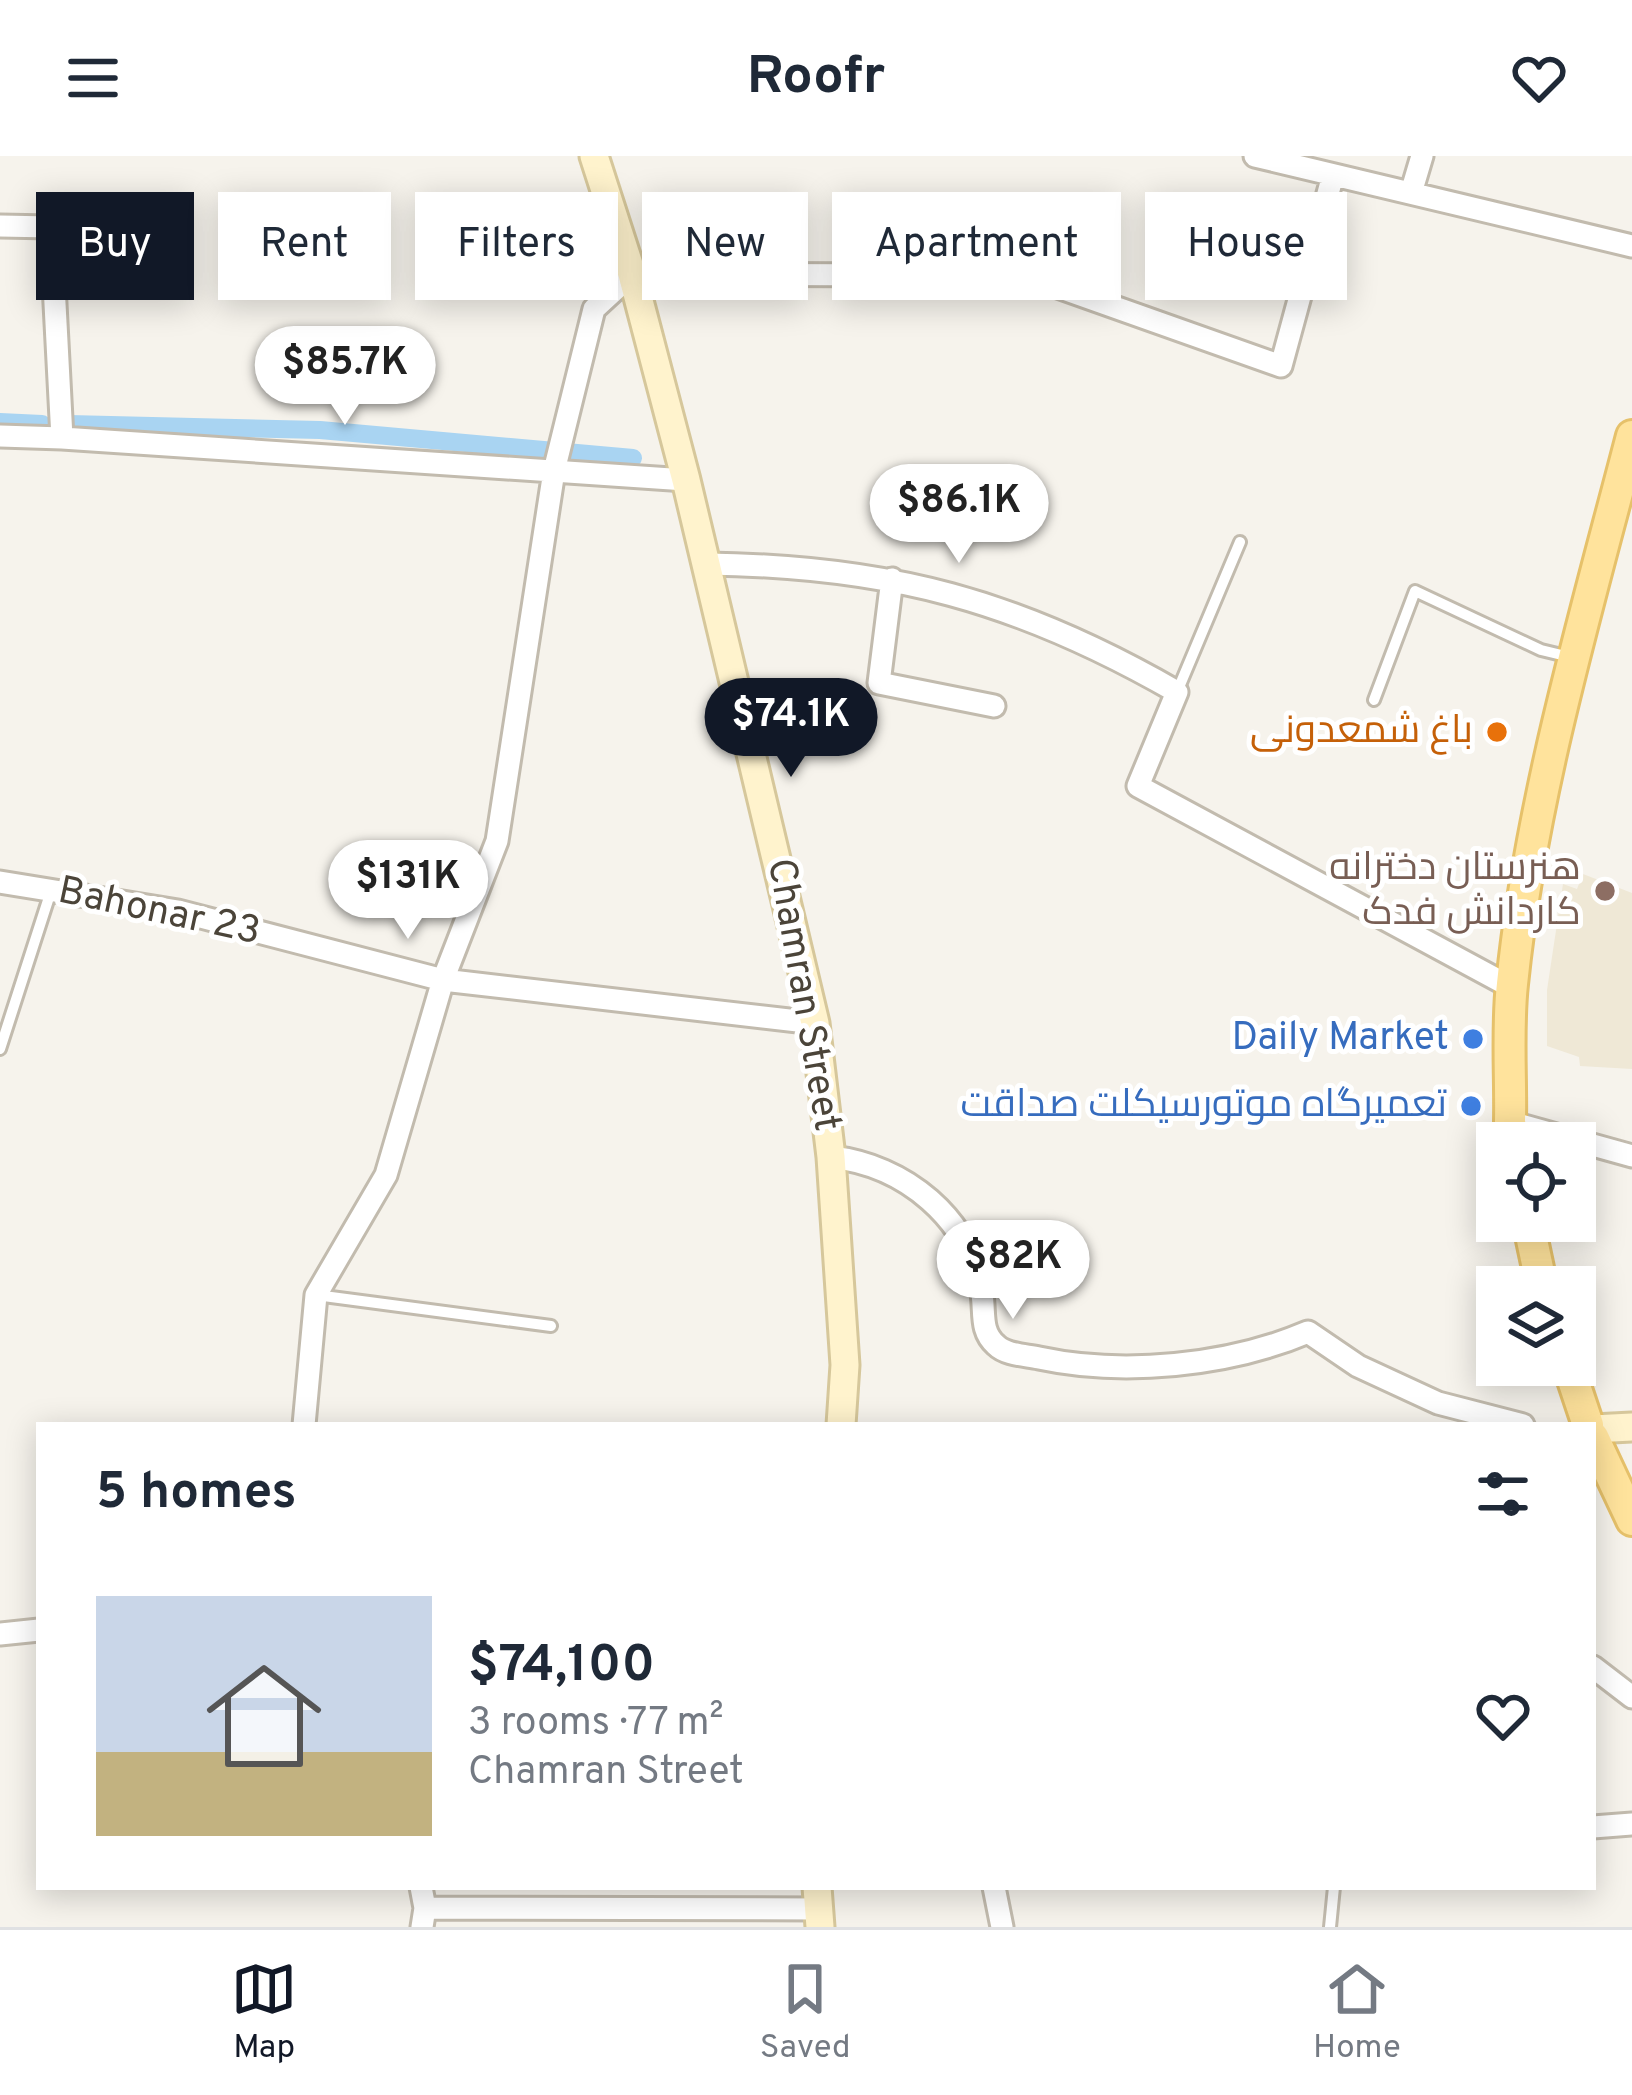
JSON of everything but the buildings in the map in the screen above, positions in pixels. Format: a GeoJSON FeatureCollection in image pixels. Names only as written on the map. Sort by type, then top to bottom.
{"type":"FeatureCollection","features":[{"type":"Feature","properties":{"kind":"main road","name":"Chamran Street"},"geometry":{"type":"LineString","coordinates":[[594,156],[632,274],[686,479],[815,1023],[831,1157],[845,1365],[841,1422]]}},
{"type":"Feature","properties":{"kind":"main road"},"geometry":{"type":"LineString","coordinates":[[1512,1122],[1511,987],[1538,821],[1573,658],[1627,474],[1632,436]]}},
{"type":"Feature","properties":{"kind":"main road"},"geometry":{"type":"LineString","coordinates":[[1575,1386],[1588,1422]]}},
{"type":"Feature","properties":{"kind":"main road"},"geometry":{"type":"LineString","coordinates":[[1596,1431],[1632,1427]]}},
{"type":"Feature","properties":{"kind":"main road"},"geometry":{"type":"LineString","coordinates":[[1596,1442],[1632,1520]]}},
{"type":"Feature","properties":{"kind":"street"},"geometry":{"type":"LineString","coordinates":[[1255,156],[1632,246]]}},
{"type":"Feature","properties":{"kind":"street"},"geometry":{"type":"LineString","coordinates":[[1411,193],[1422,156]]}},
{"type":"Feature","properties":{"kind":"street"},"geometry":{"type":"LineString","coordinates":[[304,1422],[316,1294],[386,1174],[443,980],[497,842],[554,471],[594,309],[632,274],[921,275],[942,246],[1281,366],[1333,175]]}},
{"type":"Feature","properties":{"kind":"street"},"geometry":{"type":"LineString","coordinates":[[0,226],[51,227],[62,438]]}},
{"type":"Feature","properties":{"kind":"street"},"geometry":{"type":"LineString","coordinates":[[0,436],[686,479]]}},
{"type":"Feature","properties":{"kind":"street"},"geometry":{"type":"LineString","coordinates":[[707,564],[831,570],[892,579],[1030,619],[1124,661],[1177,692],[1138,786],[1511,987]]}},
{"type":"Feature","properties":{"kind":"street"},"geometry":{"type":"LineString","coordinates":[[892,579],[880,683],[994,706]]}},
{"type":"Feature","properties":{"kind":"street","name":"Bahonar 23"},"geometry":{"type":"LineString","coordinates":[[0,883],[178,911],[443,980],[815,1023]]}},
{"type":"Feature","properties":{"kind":"street"},"geometry":{"type":"LineString","coordinates":[[1596,1149],[1632,1156]]}},
{"type":"Feature","properties":{"kind":"street"},"geometry":{"type":"LineString","coordinates":[[831,1157],[859,1160],[903,1178],[940,1208],[967,1247],[982,1292],[983,1322],[1000,1350],[1073,1365],[1177,1365],[1280,1344],[1308,1332],[1358,1366],[1438,1403],[1511,1422]]}},
{"type":"Feature","properties":{"kind":"street"},"geometry":{"type":"LineString","coordinates":[[1438,1403],[1447,1422]]}},
{"type":"Feature","properties":{"kind":"street"},"geometry":{"type":"LineString","coordinates":[[0,1634],[36,1630]]}},
{"type":"Feature","properties":{"kind":"street"},"geometry":{"type":"LineString","coordinates":[[1596,1669],[1632,1697]]}},
{"type":"Feature","properties":{"kind":"street"},"geometry":{"type":"LineString","coordinates":[[1596,1827],[1632,1824]]}},
{"type":"Feature","properties":{"kind":"street"},"geometry":{"type":"LineString","coordinates":[[995,1890],[1002,1927]]}},
{"type":"Feature","properties":{"kind":"street"},"geometry":{"type":"LineString","coordinates":[[422,1908],[818,1908]]}},
{"type":"Feature","properties":{"kind":"lane"},"geometry":{"type":"LineString","coordinates":[[1177,692],[1240,542]]}},
{"type":"Feature","properties":{"kind":"lane"},"geometry":{"type":"LineString","coordinates":[[1375,700],[1415,591],[1541,650],[1573,658]]}},
{"type":"Feature","properties":{"kind":"lane"},"geometry":{"type":"LineString","coordinates":[[0,1049],[51,891]]}},
{"type":"Feature","properties":{"kind":"lane"},"geometry":{"type":"LineString","coordinates":[[316,1294],[551,1326]]}},
{"type":"Feature","properties":{"kind":"lane"},"geometry":{"type":"LineString","coordinates":[[1330,1927],[1334,1890]]}},
{"type":"Feature","properties":{"kind":"shaded area"},"geometry":{"type":"Polygon","coordinates":[[[1583,874],[1632,893],[1632,1069],[1580,1066],[1579,1057],[1547,1046],[1547,990],[1563,884],[1577,889],[1583,874]]]}},
{"type":"Feature","properties":{"kind":"waterway"},"geometry":{"type":"LineString","coordinates":[[0,422],[42,424]]}},
{"type":"Feature","properties":{"kind":"waterway"},"geometry":{"type":"LineString","coordinates":[[69,424],[320,430],[633,458]]}},
{"type":"Feature","properties":{"kind":"place","name":"باغ شمعدونی"},"geometry":{"type":"Point","coordinates":[1497,732]}},
{"type":"Feature","properties":{"kind":"place","name":"هنرستان دخترانه کاردانش فدک"},"geometry":{"type":"Point","coordinates":[1605,891]}},
{"type":"Feature","properties":{"kind":"place","name":"Daily Market"},"geometry":{"type":"Point","coordinates":[1473,1039]}},
{"type":"Feature","properties":{"kind":"place","name":"تعمیرگاه موتورسیکلت صداقت"},"geometry":{"type":"Point","coordinates":[1471,1106]}}]}
